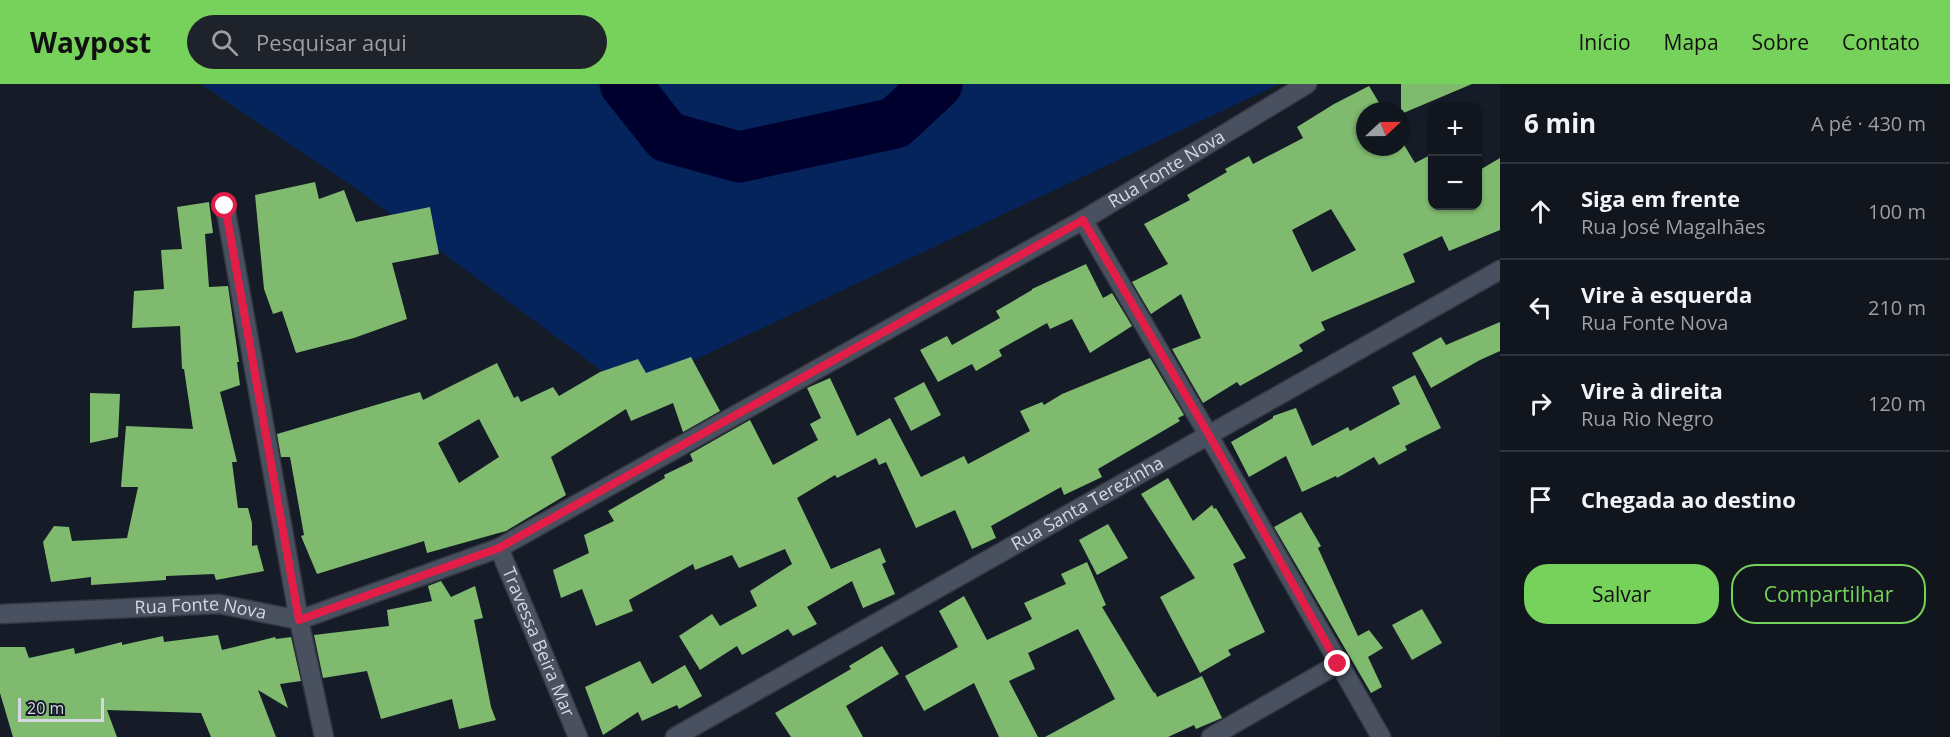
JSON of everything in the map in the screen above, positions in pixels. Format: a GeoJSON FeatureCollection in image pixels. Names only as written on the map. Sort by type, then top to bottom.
{"type":"FeatureCollection","features":[{"type":"Feature","properties":{"kind":"street","name":"Rua Fonte Nova"},"geometry":{"type":"LineString","coordinates":[[0,614],[219,604],[299,620],[499,548],[1083,220],[1307,84]]}},
{"type":"Feature","properties":{"kind":"street"},"geometry":{"type":"LineString","coordinates":[[225,206],[299,620],[324,737]]}},
{"type":"Feature","properties":{"kind":"street"},"geometry":{"type":"LineString","coordinates":[[1083,220],[1209,435],[1380,737]]}},
{"type":"Feature","properties":{"kind":"street","name":"Rua Santa Terezinha"},"geometry":{"type":"LineString","coordinates":[[675,737],[1500,270]]}},
{"type":"Feature","properties":{"kind":"street","name":"Travessa Beira Mar"},"geometry":{"type":"LineString","coordinates":[[499,548],[578,737]]}},
{"type":"Feature","properties":{"kind":"street"},"geometry":{"type":"LineString","coordinates":[[1211,737],[1338,664]]}},
{"type":"Feature","properties":{"kind":"shaded area"},"geometry":{"type":"Polygon","coordinates":[[[201,84],[1279,84],[629,391],[358,190],[201,84]]]}},
{"type":"Feature","properties":{"kind":"building"},"geometry":{"type":"Polygon","coordinates":[[[1401,84],[1472,84],[1410,110],[1410,102],[1401,102],[1401,84]]]}},
{"type":"Feature","properties":{"kind":"building"},"geometry":{"type":"Polygon","coordinates":[[[1369,86],[1379,102],[1356,102],[1356,156],[1410,155],[1415,163],[1428,156],[1428,210],[1482,210],[1482,169],[1500,158],[1500,230],[1449,251],[1442,236],[1403,254],[1415,282],[1321,322],[1325,330],[1299,345],[1303,351],[1240,386],[1237,382],[1203,403],[1172,349],[1201,338],[1181,294],[1151,314],[1132,282],[1168,264],[1144,224],[1190,200],[1187,195],[1227,172],[1225,169],[1249,156],[1253,164],[1303,138],[1297,127],[1369,86]],[[1331,209],[1292,230],[1312,272],[1356,250],[1331,209]]]}},
{"type":"Feature","properties":{"kind":"building"},"geometry":{"type":"Polygon","coordinates":[[[315,182],[319,199],[344,190],[356,222],[430,207],[439,254],[392,263],[407,319],[354,338],[296,353],[282,311],[273,314],[264,289],[255,195],[315,182]]]}},
{"type":"Feature","properties":{"kind":"building"},"geometry":{"type":"Polygon","coordinates":[[[209,202],[213,233],[205,234],[209,287],[228,286],[239,362],[237,362],[240,385],[220,392],[237,462],[232,462],[238,508],[248,508],[252,523],[252,546],[257,545],[264,571],[216,580],[214,574],[166,576],[166,580],[91,585],[91,577],[51,582],[43,542],[54,526],[69,527],[72,541],[127,538],[138,487],[121,487],[126,426],[193,429],[184,369],[182,369],[180,326],[132,328],[134,291],[164,289],[161,250],[182,249],[177,207],[209,202]]]}},
{"type":"Feature","properties":{"kind":"building"},"geometry":{"type":"Polygon","coordinates":[[[1086,264],[1103,298],[1112,293],[1132,326],[1090,353],[1072,319],[1050,329],[1047,323],[999,350],[1002,356],[976,371],[972,364],[938,382],[920,350],[947,336],[952,345],[1000,318],[996,311],[1032,289],[1086,264]]]}},
{"type":"Feature","properties":{"kind":"building"},"geometry":{"type":"Polygon","coordinates":[[[1500,322],[1500,351],[1431,388],[1412,353],[1441,337],[1446,345],[1500,322]]]}},
{"type":"Feature","properties":{"kind":"building"},"geometry":{"type":"Polygon","coordinates":[[[691,357],[720,411],[683,432],[673,403],[631,421],[626,409],[551,457],[566,495],[506,531],[427,553],[424,541],[317,574],[301,536],[304,535],[290,457],[281,457],[277,434],[420,392],[423,400],[497,363],[514,398],[518,396],[521,402],[553,387],[559,396],[600,372],[638,359],[646,373],[691,357]],[[479,419],[438,443],[459,483],[499,457],[479,419]]]}},
{"type":"Feature","properties":{"kind":"building"},"geometry":{"type":"Polygon","coordinates":[[[1150,358],[1184,415],[1178,418],[1180,421],[1098,469],[1102,477],[1064,495],[1061,487],[991,526],[996,538],[972,549],[955,510],[916,528],[886,462],[879,465],[876,458],[837,478],[835,475],[797,498],[831,569],[880,548],[886,562],[882,564],[895,594],[863,608],[852,581],[807,607],[817,624],[793,636],[788,629],[742,655],[737,646],[700,670],[679,636],[712,614],[720,626],[757,606],[750,591],[792,564],[785,549],[739,568],[732,555],[695,570],[693,564],[629,600],[633,611],[596,626],[582,589],[561,598],[553,570],[589,553],[584,535],[614,521],[608,511],[665,478],[664,475],[693,461],[690,454],[750,420],[773,465],[818,440],[810,424],[821,418],[807,388],[830,378],[857,436],[890,418],[921,477],[964,456],[968,464],[1030,431],[1020,411],[1042,402],[1044,405],[1062,394],[1150,358]]]}},
{"type":"Feature","properties":{"kind":"building"},"geometry":{"type":"Polygon","coordinates":[[[1415,375],[1441,428],[1405,446],[1407,450],[1379,465],[1374,457],[1337,478],[1336,476],[1302,492],[1286,456],[1249,477],[1231,442],[1273,416],[1296,408],[1312,446],[1348,427],[1350,431],[1400,404],[1392,387],[1415,375]]]}},
{"type":"Feature","properties":{"kind":"building"},"geometry":{"type":"Polygon","coordinates":[[[924,382],[941,415],[911,431],[894,398],[924,382]]]}},
{"type":"Feature","properties":{"kind":"building"},"geometry":{"type":"Polygon","coordinates":[[[90,393],[120,394],[118,437],[90,443],[90,393]]]}},
{"type":"Feature","properties":{"kind":"building"},"geometry":{"type":"Polygon","coordinates":[[[1168,478],[1193,521],[1212,505],[1214,509],[1216,508],[1246,558],[1233,564],[1265,632],[1228,650],[1231,655],[1200,673],[1160,597],[1195,578],[1141,494],[1168,478]]]}},
{"type":"Feature","properties":{"kind":"building"},"geometry":{"type":"Polygon","coordinates":[[[1301,512],[1321,546],[1318,548],[1358,636],[1369,630],[1383,648],[1368,657],[1382,687],[1371,693],[1274,527],[1301,512]]]}},
{"type":"Feature","properties":{"kind":"building"},"geometry":{"type":"Polygon","coordinates":[[[1108,524],[1128,558],[1097,575],[1079,540],[1108,524]]]}},
{"type":"Feature","properties":{"kind":"building"},"geometry":{"type":"Polygon","coordinates":[[[1087,562],[1106,605],[1102,607],[1157,697],[1202,676],[1222,718],[1196,729],[1194,725],[1168,737],[1045,737],[1115,699],[1078,629],[1028,653],[1035,669],[1009,681],[1038,737],[999,737],[974,683],[924,711],[905,676],[958,647],[939,611],[964,596],[987,640],[1032,619],[1024,603],[1066,584],[1061,574],[1087,562]]]}},
{"type":"Feature","properties":{"kind":"building"},"geometry":{"type":"Polygon","coordinates":[[[441,581],[451,597],[475,586],[483,618],[474,620],[491,707],[496,720],[459,729],[452,699],[381,719],[367,671],[323,678],[314,635],[389,626],[387,610],[432,601],[428,586],[441,581]]]}},
{"type":"Feature","properties":{"kind":"building"},"geometry":{"type":"Polygon","coordinates":[[[1422,609],[1442,643],[1412,660],[1392,625],[1422,609]]]}},
{"type":"Feature","properties":{"kind":"building"},"geometry":{"type":"Polygon","coordinates":[[[218,635],[222,650],[275,637],[276,639],[291,637],[301,681],[280,684],[288,708],[258,690],[276,737],[211,737],[201,713],[107,710],[117,737],[13,737],[0,693],[0,647],[25,647],[29,658],[74,648],[75,654],[122,642],[122,645],[163,636],[164,642],[218,635]]]}},
{"type":"Feature","properties":{"kind":"building"},"geometry":{"type":"Polygon","coordinates":[[[882,646],[899,674],[846,706],[863,737],[791,737],[775,713],[851,669],[849,666],[882,646]]]}},
{"type":"Feature","properties":{"kind":"building"},"geometry":{"type":"Polygon","coordinates":[[[640,661],[652,684],[685,665],[702,696],[679,709],[677,705],[642,721],[638,712],[603,735],[585,687],[640,661]]]}},
{"type":"Feature","properties":{"kind":"waterway"},"geometry":{"type":"LineString","coordinates":[[625,84],[667,137],[739,157],[895,123],[937,84]]}},
{"type":"Feature","properties":{"kind":"route"},"geometry":{"type":"LineString","coordinates":[[225,206],[299,620],[499,548],[1083,220],[1209,435],[1338,664]]}}]}
